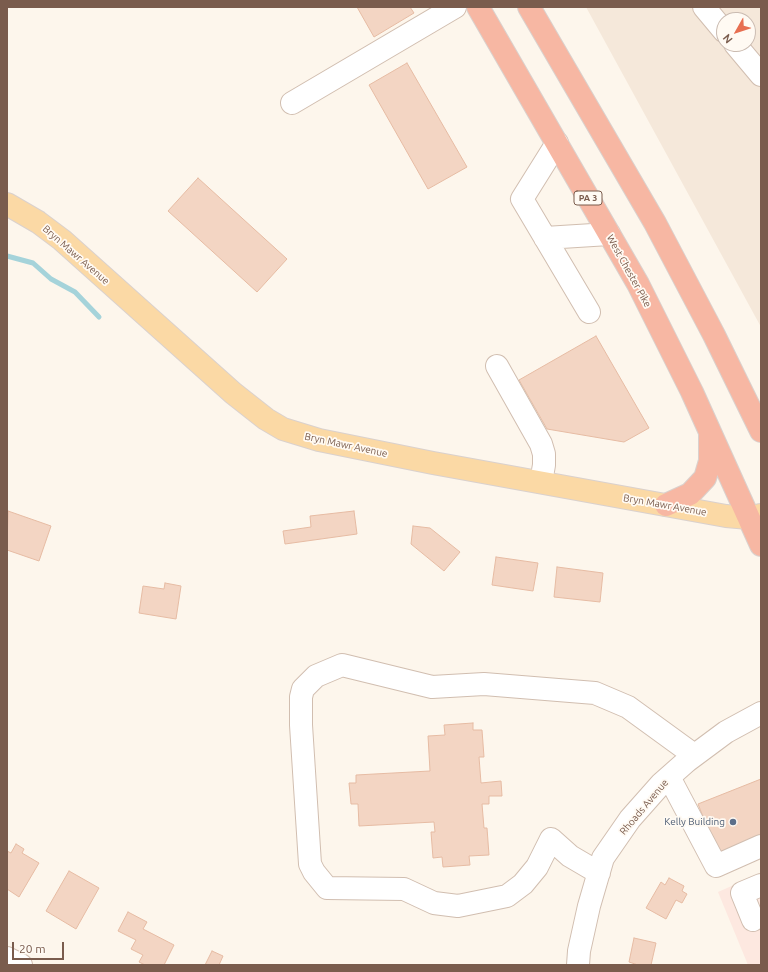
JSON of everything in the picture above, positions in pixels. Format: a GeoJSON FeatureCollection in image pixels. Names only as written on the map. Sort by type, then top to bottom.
{"type":"FeatureCollection","features":[{"type":"Feature","properties":{"kind":"highway","name":"West Chester Pike"},"geometry":{"type":"LineString","coordinates":[[478,7],[609,234],[666,338],[710,431],[755,516],[761,545]]}},
{"type":"Feature","properties":{"kind":"highway"},"geometry":{"type":"LineString","coordinates":[[529,7],[669,249],[714,335],[761,431]]}},
{"type":"Feature","properties":{"kind":"highway"},"geometry":{"type":"LineString","coordinates":[[666,505],[690,494],[705,478],[710,461],[710,431]]}},
{"type":"Feature","properties":{"kind":"main road","name":"Bryn Mawr Avenue"},"geometry":{"type":"LineString","coordinates":[[7,204],[38,222],[62,240],[233,393],[266,419],[283,429],[333,443],[541,482],[666,505],[755,516]]}},
{"type":"Feature","properties":{"kind":"street"},"geometry":{"type":"LineString","coordinates":[[292,103],[455,7]]}},
{"type":"Feature","properties":{"kind":"street"},"geometry":{"type":"LineString","coordinates":[[704,7],[716,21]]}},
{"type":"Feature","properties":{"kind":"street"},"geometry":{"type":"LineString","coordinates":[[742,52],[761,75]]}},
{"type":"Feature","properties":{"kind":"street"},"geometry":{"type":"LineString","coordinates":[[557,143],[522,199],[589,312]]}},
{"type":"Feature","properties":{"kind":"street"},"geometry":{"type":"LineString","coordinates":[[545,238],[609,234]]}},
{"type":"Feature","properties":{"kind":"street"},"geometry":{"type":"LineString","coordinates":[[497,366],[541,444],[544,454],[544,465],[541,482]]}},
{"type":"Feature","properties":{"kind":"street"},"geometry":{"type":"LineString","coordinates":[[599,873],[570,856],[551,839],[537,867],[523,884],[507,896],[458,906],[434,903],[404,889],[327,888],[314,872],[310,864],[301,697],[303,689],[316,676],[342,665],[432,688],[484,684],[596,692],[628,707],[694,755]]}},
{"type":"Feature","properties":{"kind":"street","name":"Rhoads Avenue"},"geometry":{"type":"LineString","coordinates":[[578,965],[579,951],[587,914],[603,858],[630,819],[669,777],[694,755],[726,732],[761,713]]}},
{"type":"Feature","properties":{"kind":"street"},"geometry":{"type":"LineString","coordinates":[[669,777],[716,866],[761,846]]}},
{"type":"Feature","properties":{"kind":"street"},"geometry":{"type":"LineString","coordinates":[[752,920],[742,893],[761,885]]}},
{"type":"Feature","properties":{"kind":"street"},"geometry":{"type":"LineString","coordinates":[[7,958],[21,965]]}},
{"type":"Feature","properties":{"kind":"shaded area"},"geometry":{"type":"Polygon","coordinates":[[[586,7],[761,7],[761,327],[586,7]]]}},
{"type":"Feature","properties":{"kind":"shaded area"},"geometry":{"type":"Polygon","coordinates":[[[761,873],[761,965],[748,965],[718,892],[761,873]]]}},
{"type":"Feature","properties":{"kind":"building"},"geometry":{"type":"Polygon","coordinates":[[[357,7],[410,7],[414,13],[374,37],[357,7]]]}},
{"type":"Feature","properties":{"kind":"building"},"geometry":{"type":"Polygon","coordinates":[[[407,63],[467,167],[428,189],[369,85],[407,63]]]}},
{"type":"Feature","properties":{"kind":"building"},"geometry":{"type":"Polygon","coordinates":[[[198,178],[287,259],[257,292],[168,211],[198,178]]]}},
{"type":"Feature","properties":{"kind":"building"},"geometry":{"type":"Polygon","coordinates":[[[596,336],[649,428],[624,442],[547,429],[519,380],[596,336]]]}},
{"type":"Feature","properties":{"kind":"building"},"geometry":{"type":"Polygon","coordinates":[[[8,511],[51,526],[39,561],[7,550],[8,511]]]}},
{"type":"Feature","properties":{"kind":"building"},"geometry":{"type":"Polygon","coordinates":[[[354,511],[357,534],[285,544],[283,531],[311,527],[310,516],[354,511]]]}},
{"type":"Feature","properties":{"kind":"building"},"geometry":{"type":"Polygon","coordinates":[[[413,526],[430,528],[460,552],[444,571],[411,544],[413,526]]]}},
{"type":"Feature","properties":{"kind":"building"},"geometry":{"type":"Polygon","coordinates":[[[496,557],[538,563],[533,591],[492,585],[496,557]]]}},
{"type":"Feature","properties":{"kind":"building"},"geometry":{"type":"Polygon","coordinates":[[[557,567],[603,573],[600,602],[554,597],[557,567]]]}},
{"type":"Feature","properties":{"kind":"building"},"geometry":{"type":"Polygon","coordinates":[[[165,583],[181,586],[176,619],[139,613],[143,586],[164,589],[165,583]]]}},
{"type":"Feature","properties":{"kind":"building"},"geometry":{"type":"Polygon","coordinates":[[[473,723],[473,730],[482,730],[484,757],[479,757],[481,783],[501,781],[502,796],[489,796],[489,804],[482,804],[484,828],[487,828],[489,855],[469,856],[470,865],[443,867],[442,857],[433,858],[431,832],[435,832],[434,822],[359,826],[358,804],[351,804],[349,783],[356,783],[356,775],[430,771],[428,736],[445,735],[444,725],[473,723]]]}},
{"type":"Feature","properties":{"kind":"building","name":"Kelly Building"},"geometry":{"type":"Polygon","coordinates":[[[761,779],[761,840],[719,857],[698,804],[761,779]]]}},
{"type":"Feature","properties":{"kind":"building"},"geometry":{"type":"Polygon","coordinates":[[[16,844],[24,849],[22,853],[39,863],[19,897],[7,889],[7,851],[11,853],[16,844]]]}},
{"type":"Feature","properties":{"kind":"building"},"geometry":{"type":"Polygon","coordinates":[[[69,871],[99,888],[76,929],[46,911],[69,871]]]}},
{"type":"Feature","properties":{"kind":"building"},"geometry":{"type":"Polygon","coordinates":[[[669,878],[684,886],[682,891],[687,894],[682,903],[676,900],[666,919],[646,908],[661,882],[665,885],[669,878]]]}},
{"type":"Feature","properties":{"kind":"building"},"geometry":{"type":"Polygon","coordinates":[[[128,912],[147,922],[143,929],[174,945],[164,965],[145,965],[139,962],[143,955],[131,949],[136,940],[118,931],[128,912]]]}},
{"type":"Feature","properties":{"kind":"building"},"geometry":{"type":"Polygon","coordinates":[[[634,938],[656,943],[651,965],[638,965],[629,962],[634,938]]]}},
{"type":"Feature","properties":{"kind":"building"},"geometry":{"type":"Polygon","coordinates":[[[212,951],[223,956],[219,965],[205,965],[212,951]]]}},
{"type":"Feature","properties":{"kind":"waterway"},"geometry":{"type":"LineString","coordinates":[[7,256],[33,263],[51,279],[75,292],[99,317]]}},
{"type":"Feature","properties":{"kind":"place","name":"Kelly Building"},"geometry":{"type":"Point","coordinates":[733,822]}}]}
